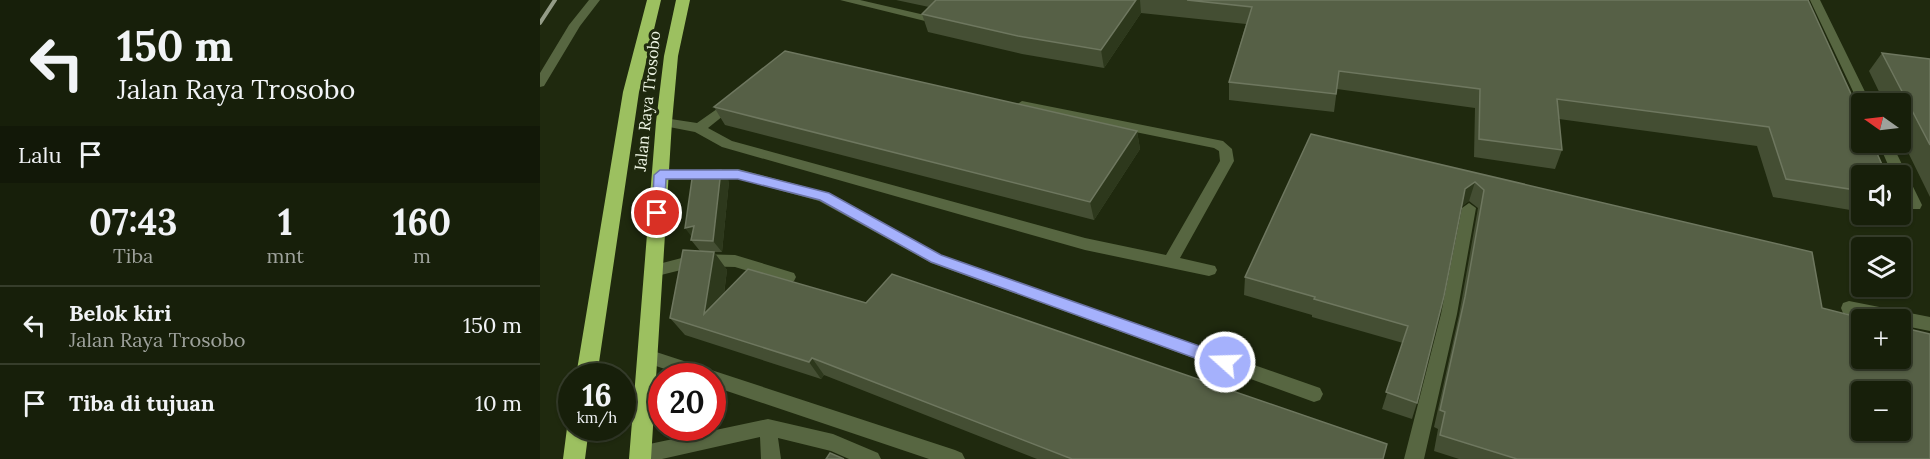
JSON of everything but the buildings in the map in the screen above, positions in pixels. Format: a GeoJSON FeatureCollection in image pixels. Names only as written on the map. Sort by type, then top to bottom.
{"type":"FeatureCollection","features":[{"type":"Feature","properties":{"kind":"highway","name":"Jalan Raya Trosobo"},"geometry":{"type":"LineString","coordinates":[[588,363],[631,92],[654,0]]}},
{"type":"Feature","properties":{"kind":"highway","name":"Jalan Raya Trosobo"},"geometry":{"type":"LineString","coordinates":[[640,457],[670,56],[683,0]]}},
{"type":"Feature","properties":{"kind":"highway"},"geometry":{"type":"LineString","coordinates":[[574,459],[577,441]]}},
{"type":"Feature","properties":{"kind":"street"},"geometry":{"type":"LineString","coordinates":[[540,83],[575,25],[595,0]]}},
{"type":"Feature","properties":{"kind":"street"},"geometry":{"type":"LineString","coordinates":[[845,0],[925,18]]}},
{"type":"Feature","properties":{"kind":"street"},"geometry":{"type":"LineString","coordinates":[[1815,0],[1860,93]]}},
{"type":"Feature","properties":{"kind":"street"},"geometry":{"type":"LineString","coordinates":[[699,128],[742,95]]}},
{"type":"Feature","properties":{"kind":"street"},"geometry":{"type":"LineString","coordinates":[[1008,102],[1218,144],[1226,149],[1227,161],[1171,261]]}},
{"type":"Feature","properties":{"kind":"street"},"geometry":{"type":"LineString","coordinates":[[664,122],[699,128],[727,144],[1084,244],[1209,270]]}},
{"type":"Feature","properties":{"kind":"street"},"geometry":{"type":"LineString","coordinates":[[660,175],[738,174],[824,197],[936,259],[1314,394]]}},
{"type":"Feature","properties":{"kind":"street"},"geometry":{"type":"LineString","coordinates":[[1911,197],[1915,205]]}},
{"type":"Feature","properties":{"kind":"street"},"geometry":{"type":"LineString","coordinates":[[1414,459],[1449,314],[1469,208]]}},
{"type":"Feature","properties":{"kind":"street"},"geometry":{"type":"LineString","coordinates":[[653,271],[697,260],[735,261],[788,277]]}},
{"type":"Feature","properties":{"kind":"street"},"geometry":{"type":"LineString","coordinates":[[1849,308],[1930,324]]}},
{"type":"Feature","properties":{"kind":"street"},"geometry":{"type":"LineString","coordinates":[[646,356],[956,459]]}},
{"type":"Feature","properties":{"kind":"street"},"geometry":{"type":"LineString","coordinates":[[768,427],[771,459]]}},
{"type":"Feature","properties":{"kind":"street"},"geometry":{"type":"LineString","coordinates":[[640,457],[768,427],[833,443],[871,459]]}},
{"type":"Feature","properties":{"kind":"railway"},"geometry":{"type":"LineString","coordinates":[[540,23],[555,0]]}},
{"type":"Feature","properties":{"kind":"route"},"geometry":{"type":"LineString","coordinates":[[657,213],[660,175],[738,174],[824,197],[936,259],[1225,362]]}}]}
